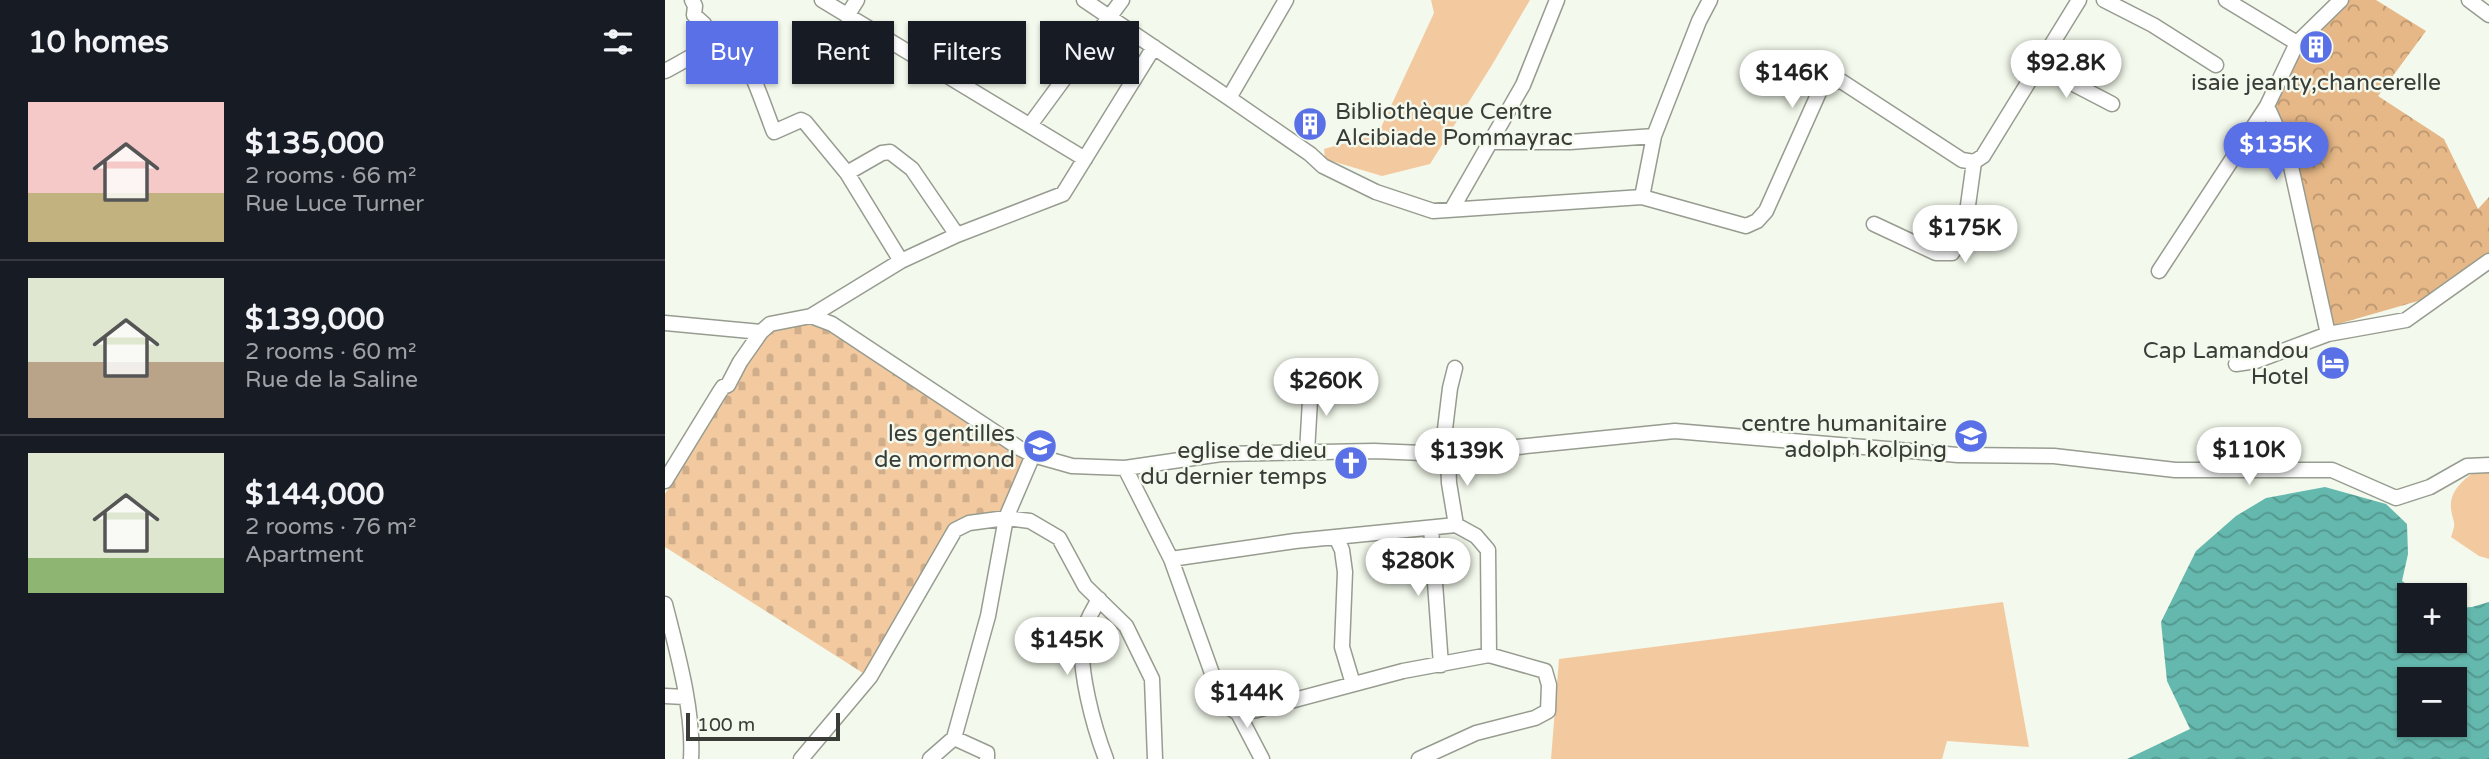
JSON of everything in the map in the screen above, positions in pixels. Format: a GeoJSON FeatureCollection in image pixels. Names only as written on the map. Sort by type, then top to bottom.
{"type":"FeatureCollection","features":[{"type":"Feature","properties":{"kind":"street"},"geometry":{"type":"LineString","coordinates":[[692,0],[695,6],[694,15],[701,21]]}},
{"type":"Feature","properties":{"kind":"street"},"geometry":{"type":"LineString","coordinates":[[822,0],[1085,159]]}},
{"type":"Feature","properties":{"kind":"street"},"geometry":{"type":"LineString","coordinates":[[846,16],[857,0]]}},
{"type":"Feature","properties":{"kind":"street"},"geometry":{"type":"LineString","coordinates":[[1084,0],[1310,154],[1323,166],[1376,192],[1433,211],[1641,197],[1747,226],[1757,221],[1766,211],[1821,88],[1827,83],[1842,81],[1962,160],[1975,162]]}},
{"type":"Feature","properties":{"kind":"street"},"geometry":{"type":"LineString","coordinates":[[1030,125],[1122,0]]}},
{"type":"Feature","properties":{"kind":"street"},"geometry":{"type":"LineString","coordinates":[[1229,98],[1286,0]]}},
{"type":"Feature","properties":{"kind":"street"},"geometry":{"type":"LineString","coordinates":[[1452,209],[1523,85],[1557,0]]}},
{"type":"Feature","properties":{"kind":"street"},"geometry":{"type":"LineString","coordinates":[[1641,197],[1654,136],[1699,21],[1710,0]]}},
{"type":"Feature","properties":{"kind":"street"},"geometry":{"type":"LineString","coordinates":[[1874,224],[1936,253],[1952,253],[1964,234],[1975,162],[1983,156],[2079,0]]}},
{"type":"Feature","properties":{"kind":"street"},"geometry":{"type":"LineString","coordinates":[[2105,0],[2153,25],[2216,65]]}},
{"type":"Feature","properties":{"kind":"street"},"geometry":{"type":"LineString","coordinates":[[2226,0],[2297,43]]}},
{"type":"Feature","properties":{"kind":"street"},"geometry":{"type":"LineString","coordinates":[[2159,271],[2267,107],[2297,43],[2341,0]]}},
{"type":"Feature","properties":{"kind":"street"},"geometry":{"type":"LineString","coordinates":[[2469,0],[2489,15]]}},
{"type":"Feature","properties":{"kind":"street"},"geometry":{"type":"LineString","coordinates":[[665,481],[761,332],[770,324],[811,316],[901,261],[957,235],[1063,194],[1154,47]]}},
{"type":"Feature","properties":{"kind":"street"},"geometry":{"type":"LineString","coordinates":[[665,71],[686,60]]}},
{"type":"Feature","properties":{"kind":"street"},"geometry":{"type":"LineString","coordinates":[[2037,65],[2112,104]]}},
{"type":"Feature","properties":{"kind":"street"},"geometry":{"type":"LineString","coordinates":[[755,84],[773,132],[801,120],[805,122],[847,173],[901,261]]}},
{"type":"Feature","properties":{"kind":"street"},"geometry":{"type":"LineString","coordinates":[[2267,107],[2288,153],[2328,334]]}},
{"type":"Feature","properties":{"kind":"street"},"geometry":{"type":"LineString","coordinates":[[1490,142],[1570,142],[1654,136]]}},
{"type":"Feature","properties":{"kind":"street"},"geometry":{"type":"LineString","coordinates":[[847,173],[882,153],[891,152],[912,169],[957,235]]}},
{"type":"Feature","properties":{"kind":"street"},"geometry":{"type":"LineString","coordinates":[[2237,364],[2256,360],[2328,334],[2406,320],[2489,261]]}},
{"type":"Feature","properties":{"kind":"street"},"geometry":{"type":"LineString","coordinates":[[811,316],[832,324],[1019,448],[1033,455],[1072,466],[1125,468],[1221,454],[1374,451],[1445,454],[1675,431],[1936,454],[2054,456],[2175,470],[2332,470],[2396,498],[2430,487],[2467,466],[2489,466]]}},
{"type":"Feature","properties":{"kind":"street"},"geometry":{"type":"LineString","coordinates":[[665,323],[761,332]]}},
{"type":"Feature","properties":{"kind":"street"},"geometry":{"type":"LineString","coordinates":[[1455,368],[1450,388],[1445,454],[1456,525]]}},
{"type":"Feature","properties":{"kind":"street"},"geometry":{"type":"LineString","coordinates":[[1307,452],[1311,383]]}},
{"type":"Feature","properties":{"kind":"street"},"geometry":{"type":"LineString","coordinates":[[930,759],[954,738],[988,616],[1006,518],[1033,455]]}},
{"type":"Feature","properties":{"kind":"street"},"geometry":{"type":"LineString","coordinates":[[1125,468],[1171,559],[1223,704],[1238,713],[1262,759]]}},
{"type":"Feature","properties":{"kind":"street"},"geometry":{"type":"LineString","coordinates":[[801,759],[870,677],[955,530],[969,523],[1006,518],[1030,521],[1059,538],[1086,586],[1126,626],[1151,679],[1155,759]]}},
{"type":"Feature","properties":{"kind":"street"},"geometry":{"type":"LineString","coordinates":[[1171,559],[1295,541],[1456,525],[1476,536],[1488,550],[1489,655]]}},
{"type":"Feature","properties":{"kind":"street"},"geometry":{"type":"LineString","coordinates":[[1431,528],[1441,665]]}},
{"type":"Feature","properties":{"kind":"street"},"geometry":{"type":"LineString","coordinates":[[1336,537],[1342,550],[1345,572],[1342,647],[1353,684]]}},
{"type":"Feature","properties":{"kind":"street"},"geometry":{"type":"LineString","coordinates":[[1099,599],[1082,635],[1083,669],[1105,759]]}},
{"type":"Feature","properties":{"kind":"street"},"geometry":{"type":"LineString","coordinates":[[665,604],[685,696],[692,741],[691,759]]}},
{"type":"Feature","properties":{"kind":"street"},"geometry":{"type":"LineString","coordinates":[[1238,713],[1403,671],[1489,655],[1545,671],[1549,685],[1548,711],[1535,719],[1476,733],[1419,759]]}},
{"type":"Feature","properties":{"kind":"street"},"geometry":{"type":"LineString","coordinates":[[665,696],[685,696]]}},
{"type":"Feature","properties":{"kind":"street"},"geometry":{"type":"LineString","coordinates":[[954,738],[986,753],[987,759]]}},
{"type":"Feature","properties":{"kind":"green space"},"geometry":{"type":"Polygon","coordinates":[[[1431,0],[1530,0],[1430,164],[1382,176],[1325,159],[1324,149],[1378,134],[1434,13],[1431,0]]]}},
{"type":"Feature","properties":{"kind":"green space"},"geometry":{"type":"Polygon","coordinates":[[[2349,0],[2376,0],[2426,31],[2378,96],[2444,139],[2478,209],[2489,197],[2489,254],[2425,299],[2331,326],[2271,106],[2307,37],[2349,0]]]}},
{"type":"Feature","properties":{"kind":"green space"},"geometry":{"type":"Polygon","coordinates":[[[802,322],[829,327],[1026,460],[1002,513],[955,521],[866,675],[665,547],[665,494],[725,394],[770,327],[802,322]]]}},
{"type":"Feature","properties":{"kind":"green space"},"geometry":{"type":"Polygon","coordinates":[[[2480,468],[2489,469],[2489,559],[2479,556],[2451,537],[2454,525],[2451,509],[2453,496],[2459,485],[2480,468]]]}},
{"type":"Feature","properties":{"kind":"green space"},"geometry":{"type":"Polygon","coordinates":[[[2003,602],[2029,747],[1947,741],[1942,759],[1551,759],[1559,659],[2003,602]]]}},
{"type":"Feature","properties":{"kind":"water"},"geometry":{"type":"Polygon","coordinates":[[[2325,487],[2386,504],[2407,524],[2408,554],[2402,581],[2405,583],[2397,583],[2397,653],[2467,653],[2467,607],[2489,602],[2489,759],[2127,759],[2190,729],[2167,681],[2161,622],[2196,551],[2236,516],[2266,498],[2325,487]]]}},
{"type":"Feature","properties":{"kind":"place","name":"isaie jeanty,chancerelle"},"geometry":{"type":"Point","coordinates":[2316,47]}},
{"type":"Feature","properties":{"kind":"place","name":"Bibliothèque Centre Alcibiade Pommayrac"},"geometry":{"type":"Point","coordinates":[1310,124]}},
{"type":"Feature","properties":{"kind":"place","name":"Cap Lamandou Hotel"},"geometry":{"type":"Point","coordinates":[2333,363]}},
{"type":"Feature","properties":{"kind":"place","name":"centre humanitaire adolph kolping"},"geometry":{"type":"Point","coordinates":[1971,436]}},
{"type":"Feature","properties":{"kind":"place","name":"les gentilles de mormond"},"geometry":{"type":"Point","coordinates":[1040,446]}},
{"type":"Feature","properties":{"kind":"place","name":"eglise de dieu du dernier temps"},"geometry":{"type":"Point","coordinates":[1351,463]}}]}
